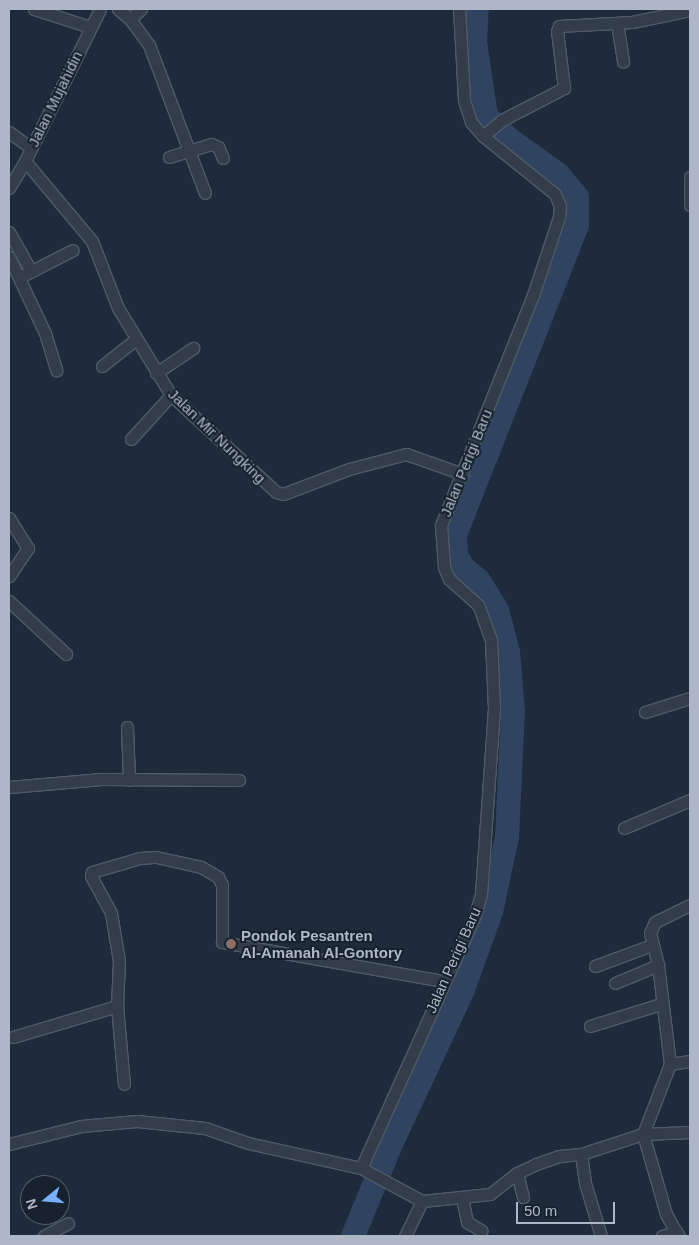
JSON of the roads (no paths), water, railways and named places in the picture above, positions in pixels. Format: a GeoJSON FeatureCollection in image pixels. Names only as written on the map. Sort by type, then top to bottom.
{"type":"FeatureCollection","features":[{"type":"Feature","properties":{"kind":"street"},"geometry":{"type":"LineString","coordinates":[[34,9],[90,27]]}},
{"type":"Feature","properties":{"kind":"street","name":"Jalan Mujahidin"},"geometry":{"type":"LineString","coordinates":[[9,188],[25,161],[100,9]]}},
{"type":"Feature","properties":{"kind":"street"},"geometry":{"type":"LineString","coordinates":[[118,9],[130,19],[148,45],[205,194]]}},
{"type":"Feature","properties":{"kind":"street"},"geometry":{"type":"LineString","coordinates":[[130,19],[141,9]]}},
{"type":"Feature","properties":{"kind":"street","name":"Jalan Perigi Baru"},"geometry":{"type":"LineString","coordinates":[[361,1168],[443,982],[475,915],[481,894],[494,709],[490,640],[478,605],[450,579],[442,560],[441,525],[533,295],[560,206],[550,189],[471,122],[464,100],[459,9]]}},
{"type":"Feature","properties":{"kind":"street"},"geometry":{"type":"LineString","coordinates":[[485,134],[502,120],[564,88],[558,27],[618,23],[690,10]]}},
{"type":"Feature","properties":{"kind":"street"},"geometry":{"type":"LineString","coordinates":[[618,23],[622,62]]}},
{"type":"Feature","properties":{"kind":"street"},"geometry":{"type":"LineString","coordinates":[[9,132],[31,148]]}},
{"type":"Feature","properties":{"kind":"street"},"geometry":{"type":"LineString","coordinates":[[169,157],[188,150],[216,145],[223,158]]}},
{"type":"Feature","properties":{"kind":"street","name":"Jalan Mir Nungking"},"geometry":{"type":"LineString","coordinates":[[25,161],[92,241],[118,308],[171,395],[279,494],[349,469],[406,454],[463,474]]}},
{"type":"Feature","properties":{"kind":"street"},"geometry":{"type":"LineString","coordinates":[[690,177],[690,205]]}},
{"type":"Feature","properties":{"kind":"street"},"geometry":{"type":"LineString","coordinates":[[9,232],[31,271]]}},
{"type":"Feature","properties":{"kind":"street"},"geometry":{"type":"LineString","coordinates":[[20,277],[73,250]]}},
{"type":"Feature","properties":{"kind":"street"},"geometry":{"type":"LineString","coordinates":[[9,257],[45,333],[56,370]]}},
{"type":"Feature","properties":{"kind":"street"},"geometry":{"type":"LineString","coordinates":[[102,366],[136,339]]}},
{"type":"Feature","properties":{"kind":"street"},"geometry":{"type":"LineString","coordinates":[[156,373],[193,348]]}},
{"type":"Feature","properties":{"kind":"street"},"geometry":{"type":"LineString","coordinates":[[131,438],[171,395]]}},
{"type":"Feature","properties":{"kind":"street"},"geometry":{"type":"LineString","coordinates":[[9,518],[28,548],[9,576]]}},
{"type":"Feature","properties":{"kind":"street"},"geometry":{"type":"LineString","coordinates":[[9,601],[66,654]]}},
{"type":"Feature","properties":{"kind":"street"},"geometry":{"type":"LineString","coordinates":[[644,712],[690,698]]}},
{"type":"Feature","properties":{"kind":"street"},"geometry":{"type":"LineString","coordinates":[[127,728],[129,780]]}},
{"type":"Feature","properties":{"kind":"street"},"geometry":{"type":"LineString","coordinates":[[9,787],[129,780],[239,780]]}},
{"type":"Feature","properties":{"kind":"street"},"geometry":{"type":"LineString","coordinates":[[624,828],[690,800]]}},
{"type":"Feature","properties":{"kind":"street"},"geometry":{"type":"LineString","coordinates":[[124,1084],[117,1006],[118,961],[111,913],[91,876],[140,858],[156,857],[201,867],[218,877],[222,885],[222,942],[443,982]]}},
{"type":"Feature","properties":{"kind":"street"},"geometry":{"type":"LineString","coordinates":[[662,1236],[677,1234],[666,1214],[643,1134],[670,1064],[661,1004],[658,966],[652,945],[651,926],[690,905]]}},
{"type":"Feature","properties":{"kind":"street"},"geometry":{"type":"LineString","coordinates":[[595,966],[652,945]]}},
{"type":"Feature","properties":{"kind":"street"},"geometry":{"type":"LineString","coordinates":[[615,983],[658,966]]}},
{"type":"Feature","properties":{"kind":"street"},"geometry":{"type":"LineString","coordinates":[[590,1026],[661,1004]]}},
{"type":"Feature","properties":{"kind":"street"},"geometry":{"type":"LineString","coordinates":[[13,1037],[117,1006]]}},
{"type":"Feature","properties":{"kind":"street"},"geometry":{"type":"LineString","coordinates":[[670,1064],[690,1062]]}},
{"type":"Feature","properties":{"kind":"street"},"geometry":{"type":"LineString","coordinates":[[9,1144],[81,1126],[136,1121],[205,1128],[248,1143],[373,1172],[422,1201],[490,1194],[517,1173],[559,1156],[581,1154],[643,1134],[690,1132]]}},
{"type":"Feature","properties":{"kind":"street"},"geometry":{"type":"LineString","coordinates":[[581,1154],[585,1183],[602,1236]]}},
{"type":"Feature","properties":{"kind":"street"},"geometry":{"type":"LineString","coordinates":[[517,1173],[523,1198]]}},
{"type":"Feature","properties":{"kind":"street"},"geometry":{"type":"LineString","coordinates":[[462,1198],[467,1222],[482,1231]]}},
{"type":"Feature","properties":{"kind":"street"},"geometry":{"type":"LineString","coordinates":[[405,1236],[422,1201]]}},
{"type":"Feature","properties":{"kind":"street"},"geometry":{"type":"LineString","coordinates":[[44,1236],[64,1225]]}},
{"type":"Feature","properties":{"kind":"waterway"},"geometry":{"type":"LineString","coordinates":[[353,1236],[392,1142],[462,992],[491,912],[507,837],[513,711],[508,652],[497,610],[478,580],[463,568],[456,555],[455,535],[577,225],[577,197],[558,174],[509,139],[486,116],[475,42],[477,9]]}},
{"type":"Feature","properties":{"kind":"place","name":"Pondok Pesantren Al-Amanah Al-Gontory"},"geometry":{"type":"Point","coordinates":[231,944]}}]}
